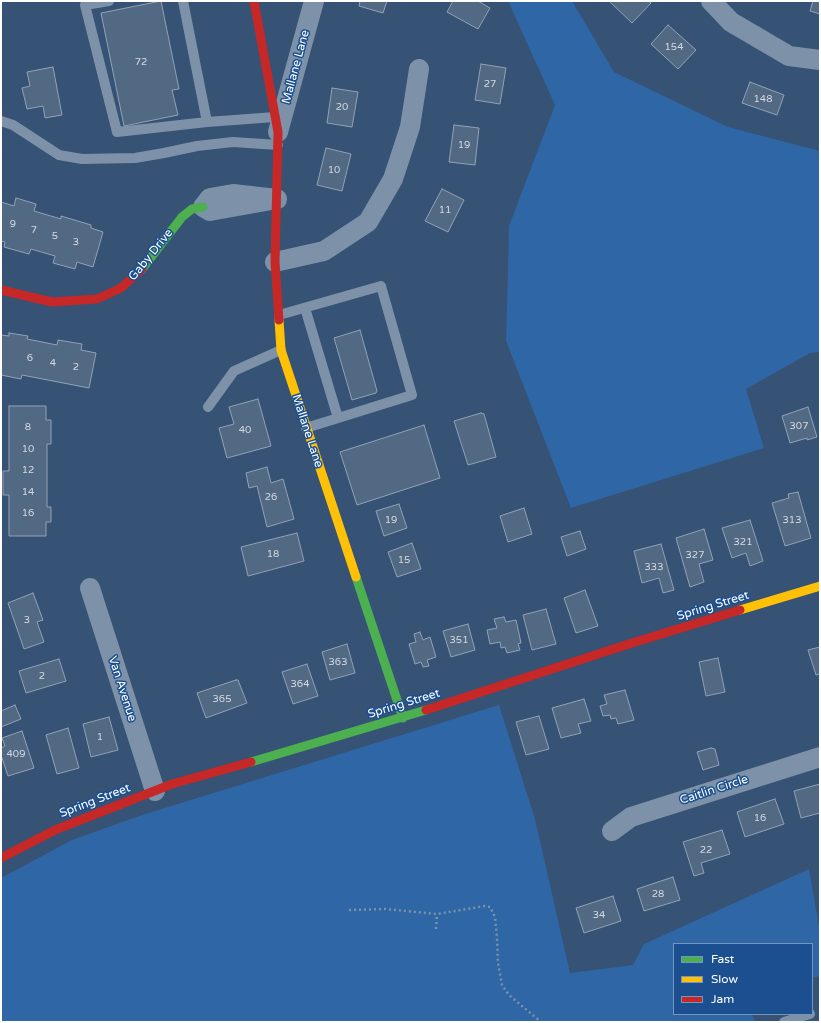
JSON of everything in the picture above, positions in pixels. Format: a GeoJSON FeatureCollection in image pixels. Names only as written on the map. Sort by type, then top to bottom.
{"type":"FeatureCollection","features":[{"type":"Feature","properties":{"kind":"street","name":"Mallane Lane"},"geometry":{"type":"LineString","coordinates":[[254,1],[277,131],[275,262],[281,350],[402,718]]}},
{"type":"Feature","properties":{"kind":"street","name":"Mallane Lane"},"geometry":{"type":"LineString","coordinates":[[277,131],[314,1]]}},
{"type":"Feature","properties":{"kind":"street"},"geometry":{"type":"LineString","coordinates":[[711,1],[731,22],[789,56],[820,60]]}},
{"type":"Feature","properties":{"kind":"street"},"geometry":{"type":"LineString","coordinates":[[275,262],[324,250],[368,222],[393,179],[410,127],[419,69]]}},
{"type":"Feature","properties":{"kind":"street","name":"Gaby Drive"},"geometry":{"type":"LineString","coordinates":[[1,290],[52,302],[74,302],[97,299],[121,288],[131,280],[143,268],[182,217],[192,210],[203,207],[210,198],[233,194],[277,199]]}},
{"type":"Feature","properties":{"kind":"street","name":"Spring Street"},"geometry":{"type":"LineString","coordinates":[[1,858],[55,830],[172,784],[402,718],[632,643],[820,586]]}},
{"type":"Feature","properties":{"kind":"street","name":"Van Avenue"},"geometry":{"type":"LineString","coordinates":[[90,588],[155,791]]}},
{"type":"Feature","properties":{"kind":"street","name":"Caitlin Circle"},"geometry":{"type":"LineString","coordinates":[[612,830],[631,817],[820,757]]}},
{"type":"Feature","properties":{"kind":"lane"},"geometry":{"type":"LineString","coordinates":[[109,1],[85,5],[116,132],[207,122],[277,131]]}},
{"type":"Feature","properties":{"kind":"lane"},"geometry":{"type":"LineString","coordinates":[[183,1],[207,122]]}},
{"type":"Feature","properties":{"kind":"lane"},"geometry":{"type":"LineString","coordinates":[[1,121],[13,125],[59,155],[82,159],[135,158],[197,146],[233,142],[277,131]]}},
{"type":"Feature","properties":{"kind":"lane"},"geometry":{"type":"LineString","coordinates":[[278,315],[381,286],[412,395],[306,428]]}},
{"type":"Feature","properties":{"kind":"lane"},"geometry":{"type":"LineString","coordinates":[[305,308],[338,418]]}},
{"type":"Feature","properties":{"kind":"lane"},"geometry":{"type":"LineString","coordinates":[[208,407],[234,371],[281,350]]}},
{"type":"Feature","properties":{"kind":"lane"},"geometry":{"type":"LineString","coordinates":[[784,1022],[808,1015]]}},
{"type":"Feature","properties":{"kind":"path"},"geometry":{"type":"LineString","coordinates":[[349,910],[384,909],[437,914],[485,906],[490,907],[494,917],[497,937],[498,963],[502,985],[510,995],[541,1022]]}},
{"type":"Feature","properties":{"kind":"path"},"geometry":{"type":"LineString","coordinates":[[436,929],[437,914]]}},
{"type":"Feature","properties":{"kind":"shaded area"},"geometry":{"type":"Polygon","coordinates":[[[508,1],[572,1],[614,72],[728,127],[820,151],[820,352],[810,353],[746,389],[764,448],[571,508],[506,341],[509,226],[555,105],[508,1]]]}},
{"type":"Feature","properties":{"kind":"shaded area"},"geometry":{"type":"Polygon","coordinates":[[[499,705],[535,819],[570,973],[633,965],[644,944],[809,869],[820,932],[820,976],[813,978],[813,943],[673,943],[673,1015],[752,1015],[755,1022],[1,1022],[1,878],[72,840],[142,815],[499,705]]]}},
{"type":"Feature","properties":{"kind":"building"},"geometry":{"type":"Polygon","coordinates":[[[161,1],[179,89],[172,90],[178,115],[124,126],[101,13],[161,1]]]}},
{"type":"Feature","properties":{"kind":"building"},"geometry":{"type":"Polygon","coordinates":[[[360,1],[387,1],[383,13],[359,6],[360,1]]]}},
{"type":"Feature","properties":{"kind":"building"},"geometry":{"type":"Polygon","coordinates":[[[453,1],[478,1],[490,8],[478,29],[447,12],[453,1]]]}},
{"type":"Feature","properties":{"kind":"building"},"geometry":{"type":"Polygon","coordinates":[[[609,1],[648,1],[651,3],[632,23],[609,1]]]}},
{"type":"Feature","properties":{"kind":"building"},"geometry":{"type":"Polygon","coordinates":[[[813,1],[820,1],[820,14],[810,11],[813,1]]]}},
{"type":"Feature","properties":{"kind":"building"},"geometry":{"type":"Polygon","coordinates":[[[668,25],[696,50],[678,69],[651,44],[668,25]]]}},
{"type":"Feature","properties":{"kind":"building"},"geometry":{"type":"Polygon","coordinates":[[[481,64],[506,68],[500,104],[475,100],[481,64]]]}},
{"type":"Feature","properties":{"kind":"building"},"geometry":{"type":"Polygon","coordinates":[[[53,67],[62,115],[45,118],[43,106],[27,109],[22,88],[30,86],[27,72],[53,67]]]}},
{"type":"Feature","properties":{"kind":"building"},"geometry":{"type":"Polygon","coordinates":[[[750,82],[784,95],[777,115],[742,103],[750,82]]]}},
{"type":"Feature","properties":{"kind":"building"},"geometry":{"type":"Polygon","coordinates":[[[332,88],[358,92],[352,127],[327,123],[332,88]]]}},
{"type":"Feature","properties":{"kind":"building"},"geometry":{"type":"Polygon","coordinates":[[[454,125],[479,128],[475,165],[449,162],[454,125]]]}},
{"type":"Feature","properties":{"kind":"building"},"geometry":{"type":"Polygon","coordinates":[[[326,148],[351,154],[342,191],[317,185],[326,148]]]}},
{"type":"Feature","properties":{"kind":"building"},"geometry":{"type":"Polygon","coordinates":[[[442,189],[464,200],[448,232],[425,221],[442,189]]]}},
{"type":"Feature","properties":{"kind":"building"},"geometry":{"type":"Polygon","coordinates":[[[16,198],[36,204],[34,211],[61,219],[61,216],[91,225],[91,228],[103,232],[93,267],[77,262],[75,269],[53,263],[55,256],[31,249],[29,254],[4,247],[5,242],[1,241],[1,202],[14,206],[16,198]]]}},
{"type":"Feature","properties":{"kind":"building"},"geometry":{"type":"Polygon","coordinates":[[[360,330],[377,391],[376,393],[352,400],[334,338],[360,330]]]}},
{"type":"Feature","properties":{"kind":"building"},"geometry":{"type":"Polygon","coordinates":[[[9,333],[28,336],[27,339],[57,345],[58,340],[82,344],[81,350],[96,353],[89,388],[22,375],[21,379],[1,375],[1,335],[9,336],[9,333]]]}},
{"type":"Feature","properties":{"kind":"building"},"geometry":{"type":"Polygon","coordinates":[[[258,399],[271,446],[227,458],[219,428],[234,424],[229,407],[258,399]]]}},
{"type":"Feature","properties":{"kind":"building"},"geometry":{"type":"Polygon","coordinates":[[[9,406],[46,406],[46,420],[51,420],[51,444],[47,444],[47,507],[51,507],[51,522],[46,522],[46,536],[9,536],[9,495],[3,495],[3,471],[9,471],[9,406]]]}},
{"type":"Feature","properties":{"kind":"building"},"geometry":{"type":"Polygon","coordinates":[[[808,407],[817,437],[790,443],[782,416],[808,407]]]}},
{"type":"Feature","properties":{"kind":"building"},"geometry":{"type":"Polygon","coordinates":[[[481,413],[484,414],[496,457],[468,465],[454,421],[481,413]]]}},
{"type":"Feature","properties":{"kind":"building"},"geometry":{"type":"Polygon","coordinates":[[[424,425],[440,478],[357,505],[340,452],[424,425]]]}},
{"type":"Feature","properties":{"kind":"building"},"geometry":{"type":"Polygon","coordinates":[[[267,467],[271,483],[283,479],[294,519],[267,527],[257,486],[249,488],[246,473],[267,467]]]}},
{"type":"Feature","properties":{"kind":"building"},"geometry":{"type":"Polygon","coordinates":[[[798,492],[811,538],[785,546],[772,503],[789,498],[788,494],[798,492]]]}},
{"type":"Feature","properties":{"kind":"building"},"geometry":{"type":"Polygon","coordinates":[[[399,504],[407,528],[384,536],[376,511],[399,504]]]}},
{"type":"Feature","properties":{"kind":"building"},"geometry":{"type":"Polygon","coordinates":[[[524,508],[532,534],[508,542],[500,516],[524,508]]]}},
{"type":"Feature","properties":{"kind":"building"},"geometry":{"type":"Polygon","coordinates":[[[750,520],[763,561],[750,566],[746,553],[732,558],[722,528],[750,520]]]}},
{"type":"Feature","properties":{"kind":"building"},"geometry":{"type":"Polygon","coordinates":[[[704,529],[713,560],[699,564],[704,582],[690,587],[676,538],[704,529]]]}},
{"type":"Feature","properties":{"kind":"building"},"geometry":{"type":"Polygon","coordinates":[[[580,531],[586,549],[567,556],[561,537],[580,531]]]}},
{"type":"Feature","properties":{"kind":"building"},"geometry":{"type":"Polygon","coordinates":[[[297,533],[304,561],[248,576],[241,547],[297,533]]]}},
{"type":"Feature","properties":{"kind":"building"},"geometry":{"type":"Polygon","coordinates":[[[412,543],[421,569],[397,577],[388,552],[412,543]]]}},
{"type":"Feature","properties":{"kind":"building"},"geometry":{"type":"Polygon","coordinates":[[[661,544],[674,590],[663,593],[659,578],[642,583],[634,551],[661,544]]]}},
{"type":"Feature","properties":{"kind":"building"},"geometry":{"type":"Polygon","coordinates":[[[585,590],[598,626],[576,633],[564,598],[585,590]]]}},
{"type":"Feature","properties":{"kind":"building"},"geometry":{"type":"Polygon","coordinates":[[[33,593],[43,620],[37,622],[44,642],[24,649],[8,603],[33,593]]]}},
{"type":"Feature","properties":{"kind":"building"},"geometry":{"type":"Polygon","coordinates":[[[546,609],[556,644],[532,650],[523,615],[546,609]]]}},
{"type":"Feature","properties":{"kind":"building"},"geometry":{"type":"Polygon","coordinates":[[[504,617],[506,622],[516,620],[521,643],[518,644],[520,650],[507,653],[505,647],[501,648],[500,642],[490,644],[487,630],[497,628],[494,619],[504,617]]]}},
{"type":"Feature","properties":{"kind":"building"},"geometry":{"type":"Polygon","coordinates":[[[468,624],[475,650],[451,657],[443,631],[468,624]]]}},
{"type":"Feature","properties":{"kind":"building"},"geometry":{"type":"Polygon","coordinates":[[[420,632],[423,640],[430,637],[436,657],[427,660],[429,666],[423,667],[421,662],[415,664],[409,644],[416,642],[414,634],[420,632]]]}},
{"type":"Feature","properties":{"kind":"building"},"geometry":{"type":"Polygon","coordinates":[[[347,644],[355,673],[330,680],[322,652],[347,644]]]}},
{"type":"Feature","properties":{"kind":"building"},"geometry":{"type":"Polygon","coordinates":[[[820,647],[820,674],[816,675],[808,650],[820,647]]]}},
{"type":"Feature","properties":{"kind":"building"},"geometry":{"type":"Polygon","coordinates":[[[718,658],[725,692],[706,696],[699,662],[718,658]]]}},
{"type":"Feature","properties":{"kind":"building"},"geometry":{"type":"Polygon","coordinates":[[[59,659],[66,681],[26,693],[19,671],[59,659]]]}},
{"type":"Feature","properties":{"kind":"building"},"geometry":{"type":"Polygon","coordinates":[[[307,664],[318,696],[293,704],[282,672],[307,664]]]}},
{"type":"Feature","properties":{"kind":"building"},"geometry":{"type":"Polygon","coordinates":[[[238,680],[247,703],[206,718],[197,693],[238,680]]]}},
{"type":"Feature","properties":{"kind":"building"},"geometry":{"type":"Polygon","coordinates":[[[625,690],[634,720],[618,724],[616,718],[611,719],[610,715],[603,716],[600,706],[607,704],[604,695],[625,690]]]}},
{"type":"Feature","properties":{"kind":"building"},"geometry":{"type":"Polygon","coordinates":[[[584,699],[591,721],[578,724],[581,733],[561,738],[552,708],[584,699]]]}},
{"type":"Feature","properties":{"kind":"building"},"geometry":{"type":"Polygon","coordinates":[[[15,705],[21,719],[1,727],[1,711],[15,705]]]}},
{"type":"Feature","properties":{"kind":"building"},"geometry":{"type":"Polygon","coordinates":[[[539,716],[549,749],[526,755],[516,722],[539,716]]]}},
{"type":"Feature","properties":{"kind":"building"},"geometry":{"type":"Polygon","coordinates":[[[109,717],[118,750],[91,757],[83,724],[109,717]]]}},
{"type":"Feature","properties":{"kind":"building"},"geometry":{"type":"Polygon","coordinates":[[[68,728],[79,768],[57,774],[46,735],[68,728]]]}},
{"type":"Feature","properties":{"kind":"building"},"geometry":{"type":"Polygon","coordinates":[[[22,731],[34,768],[8,776],[1,755],[1,748],[5,746],[2,738],[22,731]]]}},
{"type":"Feature","properties":{"kind":"building"},"geometry":{"type":"Polygon","coordinates":[[[711,748],[715,749],[719,765],[703,770],[697,752],[711,748]]]}},
{"type":"Feature","properties":{"kind":"building"},"geometry":{"type":"Polygon","coordinates":[[[820,784],[820,813],[801,818],[794,791],[820,784]]]}},
{"type":"Feature","properties":{"kind":"building"},"geometry":{"type":"Polygon","coordinates":[[[775,799],[784,824],[745,837],[737,812],[775,799]]]}},
{"type":"Feature","properties":{"kind":"building"},"geometry":{"type":"Polygon","coordinates":[[[722,830],[730,854],[701,863],[704,873],[694,876],[683,842],[722,830]]]}},
{"type":"Feature","properties":{"kind":"building"},"geometry":{"type":"Polygon","coordinates":[[[673,877],[680,900],[644,911],[637,889],[673,877]]]}},
{"type":"Feature","properties":{"kind":"building"},"geometry":{"type":"Polygon","coordinates":[[[613,896],[621,921],[584,933],[576,908],[613,896]]]}},
{"type":"Feature","properties":{"kind":"traffic: fast"},"geometry":{"type":"LineString","coordinates":[[142,269],[182,217],[192,209],[203,207]]}},
{"type":"Feature","properties":{"kind":"traffic: fast"},"geometry":{"type":"LineString","coordinates":[[356,577],[403,718]]}},
{"type":"Feature","properties":{"kind":"traffic: fast"},"geometry":{"type":"LineString","coordinates":[[251,762],[426,710]]}},
{"type":"Feature","properties":{"kind":"traffic: slow"},"geometry":{"type":"LineString","coordinates":[[279,320],[281,350],[356,577]]}},
{"type":"Feature","properties":{"kind":"traffic: slow"},"geometry":{"type":"LineString","coordinates":[[740,610],[820,586]]}},
{"type":"Feature","properties":{"kind":"traffic: jam"},"geometry":{"type":"LineString","coordinates":[[254,1],[278,132],[275,262],[279,320]]}},
{"type":"Feature","properties":{"kind":"traffic: jam"},"geometry":{"type":"LineString","coordinates":[[1,290],[52,302],[97,299],[121,288],[142,269]]}},
{"type":"Feature","properties":{"kind":"traffic: jam"},"geometry":{"type":"LineString","coordinates":[[426,710],[632,643],[740,610]]}},
{"type":"Feature","properties":{"kind":"traffic: jam"},"geometry":{"type":"LineString","coordinates":[[1,858],[55,830],[172,784],[251,762]]}}]}
